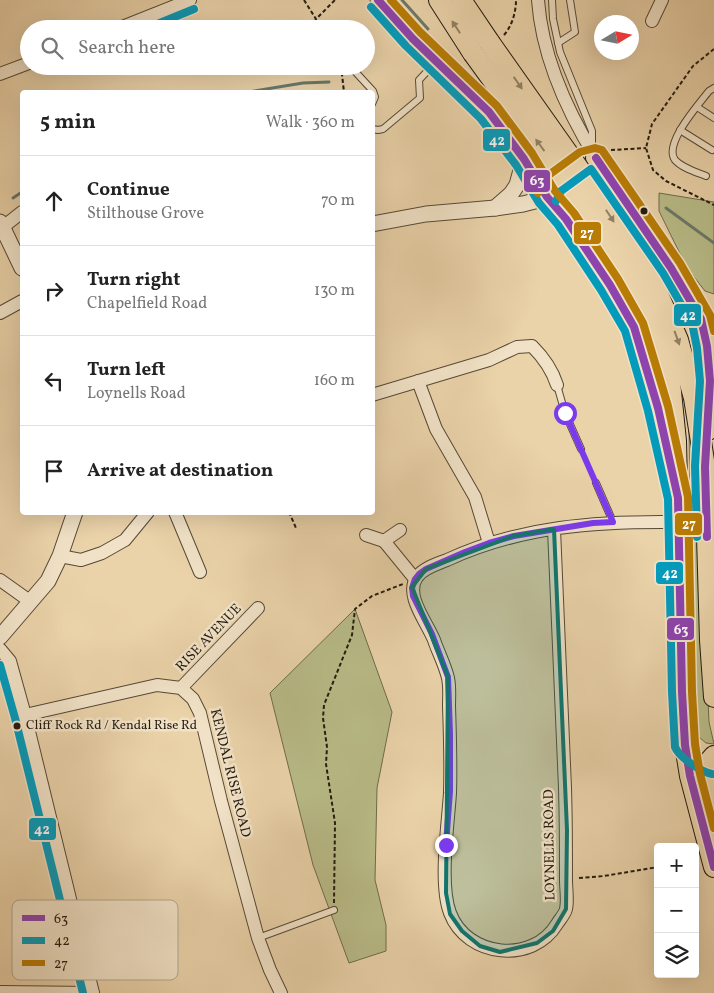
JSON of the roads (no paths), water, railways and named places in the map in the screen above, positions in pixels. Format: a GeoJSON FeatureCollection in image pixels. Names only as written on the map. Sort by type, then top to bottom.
{"type":"FeatureCollection","features":[{"type":"Feature","properties":{"kind":"highway"},"geometry":{"type":"LineString","coordinates":[[439,0],[481,48],[579,169],[678,340],[694,398],[706,467]]}},
{"type":"Feature","properties":{"kind":"highway"},"geometry":{"type":"LineString","coordinates":[[461,0],[481,48]]}},
{"type":"Feature","properties":{"kind":"highway"},"geometry":{"type":"LineString","coordinates":[[594,155],[670,268],[708,320],[711,344],[706,467],[710,640],[714,698]]}},
{"type":"Feature","properties":{"kind":"highway"},"geometry":{"type":"LineString","coordinates":[[547,197],[572,227],[610,285],[634,327],[658,408],[678,498]]}},
{"type":"Feature","properties":{"kind":"highway"},"geometry":{"type":"LineString","coordinates":[[644,282],[670,382],[676,441],[685,745],[690,776],[714,867]]}},
{"type":"Feature","properties":{"kind":"highway"},"geometry":{"type":"LineString","coordinates":[[685,745],[712,761],[708,778],[714,799]]}},
{"type":"Feature","properties":{"kind":"street"},"geometry":{"type":"LineString","coordinates":[[140,20],[190,0]]}},
{"type":"Feature","properties":{"kind":"street"},"geometry":{"type":"LineString","coordinates":[[378,0],[413,39],[489,112],[524,159],[547,197]]}},
{"type":"Feature","properties":{"kind":"street"},"geometry":{"type":"LineString","coordinates":[[375,223],[426,214],[523,204],[547,197],[553,184],[594,155],[574,121],[549,57],[538,0]]}},
{"type":"Feature","properties":{"kind":"street"},"geometry":{"type":"LineString","coordinates":[[652,22],[662,0]]}},
{"type":"Feature","properties":{"kind":"street"},"geometry":{"type":"LineString","coordinates":[[0,74],[20,66]]}},
{"type":"Feature","properties":{"kind":"street"},"geometry":{"type":"LineString","coordinates":[[495,208],[511,194],[517,185],[524,159]]}},
{"type":"Feature","properties":{"kind":"street"},"geometry":{"type":"LineString","coordinates":[[20,213],[1,225],[20,264]]}},
{"type":"Feature","properties":{"kind":"street"},"geometry":{"type":"LineString","coordinates":[[0,313],[20,302]]}},
{"type":"Feature","properties":{"kind":"street"},"geometry":{"type":"LineString","coordinates":[[375,394],[488,360],[517,347],[532,346],[543,356],[553,371],[557,385]]}},
{"type":"Feature","properties":{"kind":"street"},"geometry":{"type":"LineString","coordinates":[[418,381],[436,429],[475,497],[489,543]]}},
{"type":"Feature","properties":{"kind":"street"},"geometry":{"type":"LineString","coordinates":[[0,637],[48,581],[60,556],[74,515]]}},
{"type":"Feature","properties":{"kind":"street"},"geometry":{"type":"LineString","coordinates":[[60,556],[81,560],[102,553],[125,540],[146,515]]}},
{"type":"Feature","properties":{"kind":"street"},"geometry":{"type":"LineString","coordinates":[[176,515],[200,572]]}},
{"type":"Feature","properties":{"kind":"street"},"geometry":{"type":"LineString","coordinates":[[366,535],[384,541],[415,579],[426,569],[465,552],[514,536],[613,522],[677,522]]}},
{"type":"Feature","properties":{"kind":"street","name":"LOYNELLS ROAD"},"geometry":{"type":"LineString","coordinates":[[415,579],[412,588],[413,596],[432,634],[448,677],[450,753],[446,894],[450,914],[462,931],[480,946],[500,952],[520,949],[536,943],[553,931],[566,909],[567,830],[554,529]]}},
{"type":"Feature","properties":{"kind":"street"},"geometry":{"type":"LineString","coordinates":[[384,541],[400,530]]}},
{"type":"Feature","properties":{"kind":"street"},"geometry":{"type":"LineString","coordinates":[[0,580],[31,602]]}},
{"type":"Feature","properties":{"kind":"street","name":"RISE AVENUE"},"geometry":{"type":"LineString","coordinates":[[181,688],[258,608]]}},
{"type":"Feature","properties":{"kind":"street"},"geometry":{"type":"LineString","coordinates":[[0,649],[10,661],[70,900]]}},
{"type":"Feature","properties":{"kind":"street"},"geometry":{"type":"LineString","coordinates":[[25,715],[157,685],[181,688]]}},
{"type":"Feature","properties":{"kind":"street","name":"KENDAL RISE ROAD"},"geometry":{"type":"LineString","coordinates":[[181,688],[193,699],[200,713],[221,801],[258,938],[270,970],[282,993]]}},
{"type":"Feature","properties":{"kind":"street"},"geometry":{"type":"LineString","coordinates":[[0,992],[93,993],[90,980]]}},
{"type":"Feature","properties":{"kind":"lane"},"geometry":{"type":"LineString","coordinates":[[552,0],[553,19],[558,43],[570,80],[592,130],[594,155]]}},
{"type":"Feature","properties":{"kind":"lane"},"geometry":{"type":"LineString","coordinates":[[558,43],[575,32],[570,0]]}},
{"type":"Feature","properties":{"kind":"lane"},"geometry":{"type":"LineString","coordinates":[[375,129],[383,129],[420,98],[419,80],[436,62]]}},
{"type":"Feature","properties":{"kind":"lane"},"geometry":{"type":"LineString","coordinates":[[358,75],[372,90]]}},
{"type":"Feature","properties":{"kind":"lane"},"geometry":{"type":"LineString","coordinates":[[706,176],[679,164],[673,158],[672,151],[673,142],[680,130],[709,91],[714,88]]}},
{"type":"Feature","properties":{"kind":"lane"},"geometry":{"type":"LineString","coordinates":[[697,107],[714,118]]}},
{"type":"Feature","properties":{"kind":"lane"},"geometry":{"type":"LineString","coordinates":[[680,130],[712,150]]}},
{"type":"Feature","properties":{"kind":"lane"},"geometry":{"type":"LineString","coordinates":[[557,385],[565,413],[581,449]]}},
{"type":"Feature","properties":{"kind":"lane"},"geometry":{"type":"LineString","coordinates":[[596,483],[613,522]]}},
{"type":"Feature","properties":{"kind":"lane"},"geometry":{"type":"LineString","coordinates":[[258,938],[334,910]]}},
{"type":"Feature","properties":{"kind":"waterway"},"geometry":{"type":"LineString","coordinates":[[402,0],[428,29]]}},
{"type":"Feature","properties":{"kind":"waterway"},"geometry":{"type":"LineString","coordinates":[[260,90],[303,83],[329,82]]}},
{"type":"Feature","properties":{"kind":"waterway"},"geometry":{"type":"LineString","coordinates":[[13,198],[20,193]]}},
{"type":"Feature","properties":{"kind":"waterway"},"geometry":{"type":"LineString","coordinates":[[666,208],[714,243]]}},
{"type":"Feature","properties":{"kind":"place","name":"Cliff Rock Rd / Kendal Rise Rd"},"geometry":{"type":"Point","coordinates":[17,726]}}]}
